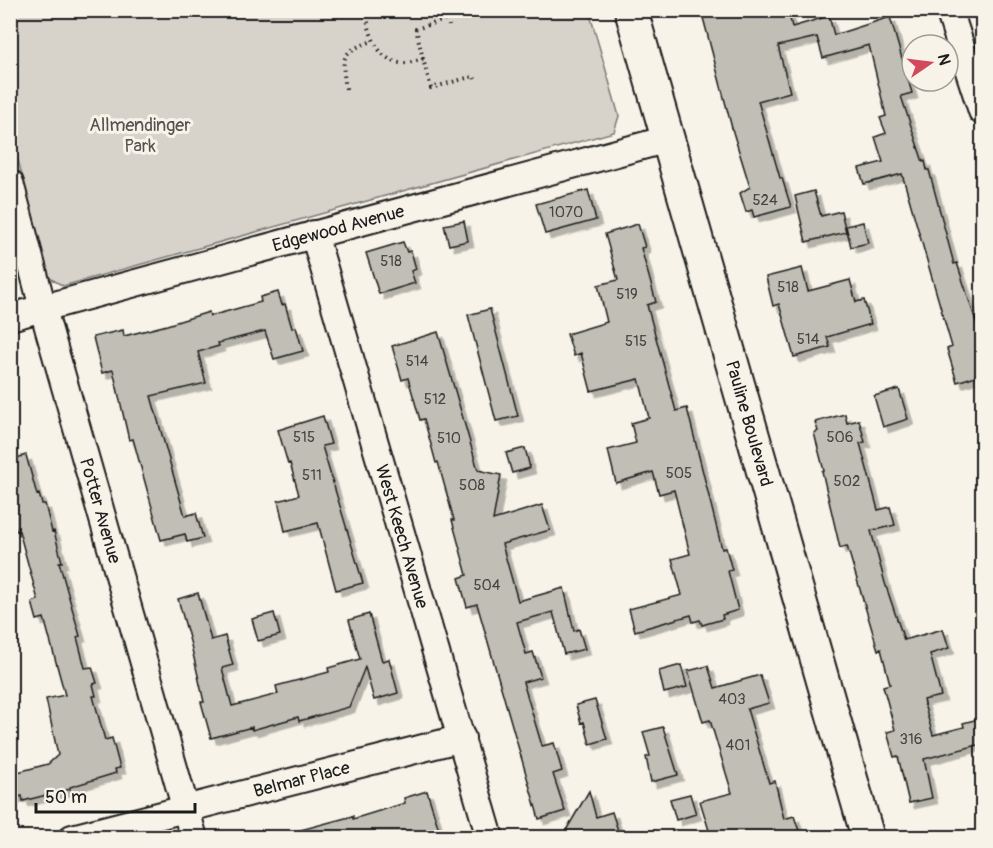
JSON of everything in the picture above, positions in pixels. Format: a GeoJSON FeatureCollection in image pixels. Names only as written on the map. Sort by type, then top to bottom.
{"type":"FeatureCollection","features":[{"type":"Feature","properties":{"kind":"street","name":"Pauline Boulevard"},"geometry":{"type":"LineString","coordinates":[[631,10],[868,837]]}},
{"type":"Feature","properties":{"kind":"street"},"geometry":{"type":"LineString","coordinates":[[949,10],[974,60],[982,111]]}},
{"type":"Feature","properties":{"kind":"street","name":"Edgewood Avenue"},"geometry":{"type":"LineString","coordinates":[[10,317],[668,139]]}},
{"type":"Feature","properties":{"kind":"street","name":"Potter Avenue"},"geometry":{"type":"LineString","coordinates":[[10,183],[43,308],[194,837]]}},
{"type":"Feature","properties":{"kind":"street","name":"West Keech Avenue"},"geometry":{"type":"LineString","coordinates":[[314,234],[490,837]]}},
{"type":"Feature","properties":{"kind":"street","name":"Belmar Place"},"geometry":{"type":"LineString","coordinates":[[72,837],[462,738]]}},
{"type":"Feature","properties":{"kind":"path"},"geometry":{"type":"LineString","coordinates":[[366,10],[373,41],[381,54],[399,63],[423,59]]}},
{"type":"Feature","properties":{"kind":"path"},"geometry":{"type":"LineString","coordinates":[[450,26],[448,19],[451,10]]}},
{"type":"Feature","properties":{"kind":"path"},"geometry":{"type":"LineString","coordinates":[[448,19],[416,28],[431,88],[474,76],[475,79]]}},
{"type":"Feature","properties":{"kind":"path"},"geometry":{"type":"LineString","coordinates":[[346,89],[342,68],[344,58],[354,47],[373,41]]}},
{"type":"Feature","properties":{"kind":"green space","name":"Allmendinger Park"},"geometry":{"type":"Polygon","coordinates":[[[10,11],[589,11],[619,116],[614,132],[63,286],[48,277],[11,133],[10,11]]]}},
{"type":"Feature","properties":{"kind":"building"},"geometry":{"type":"Polygon","coordinates":[[[701,10],[788,10],[792,27],[829,16],[834,35],[890,17],[900,52],[900,93],[912,93],[901,96],[923,162],[925,161],[927,170],[929,170],[954,264],[957,263],[982,340],[982,374],[957,382],[947,349],[952,347],[902,174],[864,184],[859,168],[883,162],[875,137],[886,133],[880,118],[886,116],[869,45],[823,58],[817,37],[778,46],[790,92],[758,101],[780,178],[782,178],[791,207],[754,217],[752,210],[746,212],[740,193],[750,187],[701,10]]]}},
{"type":"Feature","properties":{"kind":"building"},"geometry":{"type":"Polygon","coordinates":[[[588,190],[596,220],[545,234],[536,204],[588,190]]]}},
{"type":"Feature","properties":{"kind":"building"},"geometry":{"type":"Polygon","coordinates":[[[814,191],[821,216],[841,211],[846,232],[806,242],[795,196],[814,191]]]}},
{"type":"Feature","properties":{"kind":"building"},"geometry":{"type":"Polygon","coordinates":[[[464,221],[468,241],[449,245],[444,225],[464,221]]]}},
{"type":"Feature","properties":{"kind":"building"},"geometry":{"type":"Polygon","coordinates":[[[863,222],[868,243],[851,247],[846,226],[863,222]]]}},
{"type":"Feature","properties":{"kind":"building"},"geometry":{"type":"Polygon","coordinates":[[[638,224],[645,247],[641,248],[656,302],[647,305],[676,411],[687,408],[722,549],[726,548],[732,570],[728,571],[738,610],[722,615],[723,619],[702,625],[700,620],[693,622],[691,615],[635,631],[629,609],[682,595],[672,559],[690,554],[674,490],[659,494],[653,472],[616,483],[608,450],[636,443],[631,423],[649,418],[639,379],[591,391],[581,353],[574,356],[567,334],[607,322],[598,285],[618,280],[605,234],[638,224]]]}},
{"type":"Feature","properties":{"kind":"building"},"geometry":{"type":"Polygon","coordinates":[[[403,242],[407,252],[411,251],[416,269],[411,271],[415,283],[379,294],[366,253],[403,242]]]}},
{"type":"Feature","properties":{"kind":"building"},"geometry":{"type":"Polygon","coordinates":[[[802,268],[808,291],[850,280],[856,302],[864,300],[871,324],[827,337],[830,347],[794,357],[779,304],[773,306],[766,277],[802,268]]]}},
{"type":"Feature","properties":{"kind":"building"},"geometry":{"type":"Polygon","coordinates":[[[278,292],[282,305],[285,304],[292,328],[296,327],[303,351],[274,359],[265,331],[218,343],[219,346],[198,352],[206,383],[151,396],[185,516],[196,513],[203,538],[187,542],[185,534],[161,540],[133,439],[129,440],[113,370],[102,373],[93,337],[123,330],[124,336],[209,312],[210,316],[261,302],[260,297],[278,292]]]}},
{"type":"Feature","properties":{"kind":"building"},"geometry":{"type":"Polygon","coordinates":[[[490,309],[518,416],[496,421],[468,315],[490,309]]]}},
{"type":"Feature","properties":{"kind":"building"},"geometry":{"type":"Polygon","coordinates":[[[438,332],[478,470],[501,475],[493,520],[542,505],[550,530],[502,544],[518,601],[564,588],[574,631],[579,629],[585,649],[564,654],[553,612],[517,622],[526,654],[533,652],[541,677],[523,682],[542,746],[554,743],[562,771],[553,774],[565,811],[539,819],[477,604],[467,607],[459,578],[467,575],[438,462],[436,463],[424,419],[420,420],[408,378],[402,380],[392,346],[438,332]]]}},
{"type":"Feature","properties":{"kind":"building"},"geometry":{"type":"Polygon","coordinates":[[[899,389],[908,419],[883,427],[874,396],[899,389]]]}},
{"type":"Feature","properties":{"kind":"building"},"geometry":{"type":"Polygon","coordinates":[[[845,414],[847,423],[859,420],[865,442],[860,443],[878,510],[890,507],[895,525],[871,531],[904,640],[943,629],[949,648],[930,654],[941,696],[923,700],[933,735],[964,727],[963,723],[982,718],[982,744],[924,759],[932,798],[909,803],[898,756],[894,757],[887,732],[895,730],[883,686],[890,684],[881,649],[878,650],[847,546],[840,548],[814,433],[818,431],[815,422],[845,414]]]}},
{"type":"Feature","properties":{"kind":"building"},"geometry":{"type":"Polygon","coordinates":[[[323,416],[331,444],[322,446],[363,583],[336,590],[318,523],[285,531],[278,501],[299,495],[278,430],[323,416]]]}},
{"type":"Feature","properties":{"kind":"building"},"geometry":{"type":"Polygon","coordinates":[[[525,448],[530,468],[512,473],[506,453],[525,448]]]}},
{"type":"Feature","properties":{"kind":"building"},"geometry":{"type":"Polygon","coordinates":[[[26,455],[37,495],[39,494],[42,504],[45,504],[52,532],[54,531],[62,562],[59,562],[80,636],[77,637],[85,668],[92,667],[97,683],[93,684],[96,696],[93,696],[105,740],[112,738],[120,768],[115,769],[116,773],[70,787],[70,789],[23,801],[22,796],[10,799],[10,774],[48,764],[58,755],[46,699],[65,695],[44,618],[37,620],[32,602],[38,600],[19,531],[16,531],[13,522],[10,522],[10,460],[26,455]]]}},
{"type":"Feature","properties":{"kind":"building"},"geometry":{"type":"Polygon","coordinates":[[[198,593],[211,640],[225,636],[233,665],[222,668],[232,706],[278,694],[276,686],[329,672],[328,668],[360,659],[349,620],[369,614],[382,661],[389,659],[398,693],[374,700],[365,667],[349,707],[299,721],[298,717],[252,730],[252,727],[211,738],[201,702],[204,702],[191,645],[178,599],[198,593]]]}},
{"type":"Feature","properties":{"kind":"building"},"geometry":{"type":"Polygon","coordinates":[[[274,613],[280,635],[258,641],[252,619],[274,613]]]}},
{"type":"Feature","properties":{"kind":"building"},"geometry":{"type":"Polygon","coordinates":[[[681,665],[687,687],[664,693],[659,671],[681,665]]]}},
{"type":"Feature","properties":{"kind":"building"},"geometry":{"type":"Polygon","coordinates":[[[708,666],[715,688],[760,675],[769,703],[747,709],[769,783],[775,781],[784,819],[794,816],[801,837],[711,837],[700,801],[732,793],[710,720],[703,722],[688,671],[708,666]]]}},
{"type":"Feature","properties":{"kind":"building"},"geometry":{"type":"Polygon","coordinates":[[[595,700],[607,739],[590,744],[576,705],[595,700]]]}},
{"type":"Feature","properties":{"kind":"building"},"geometry":{"type":"Polygon","coordinates":[[[663,727],[678,775],[651,782],[646,757],[650,756],[643,732],[663,727]]]}},
{"type":"Feature","properties":{"kind":"building"},"geometry":{"type":"Polygon","coordinates":[[[427,791],[439,830],[416,837],[413,830],[389,837],[294,837],[293,832],[353,816],[353,819],[405,803],[404,798],[427,791]]]}},
{"type":"Feature","properties":{"kind":"building"},"geometry":{"type":"Polygon","coordinates":[[[589,791],[596,817],[612,812],[620,837],[562,837],[589,791]]]}},
{"type":"Feature","properties":{"kind":"building"},"geometry":{"type":"Polygon","coordinates":[[[690,794],[696,814],[676,820],[670,799],[690,794]]]}}]}
